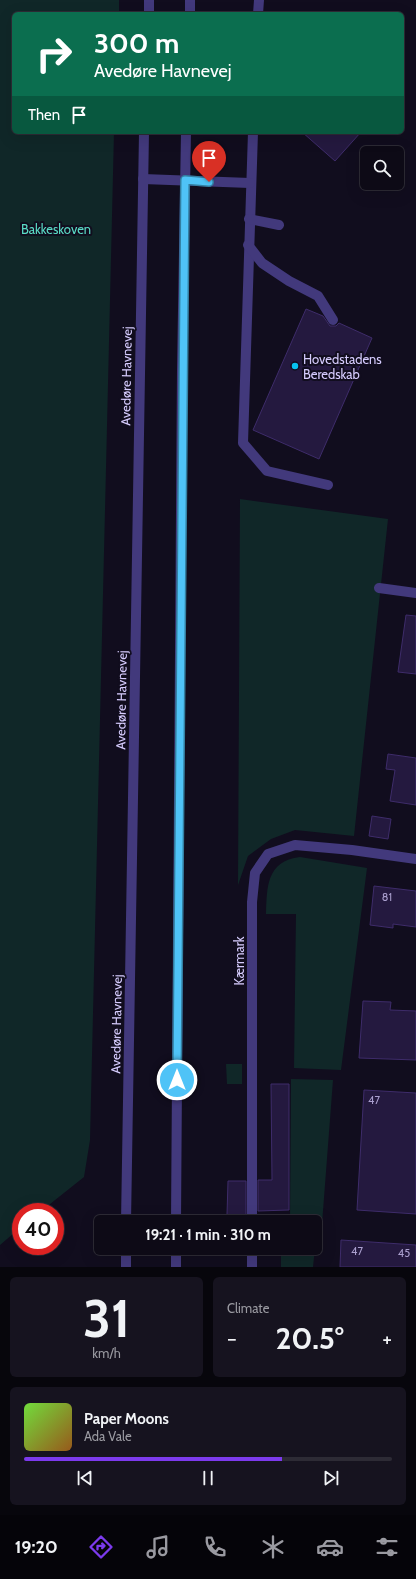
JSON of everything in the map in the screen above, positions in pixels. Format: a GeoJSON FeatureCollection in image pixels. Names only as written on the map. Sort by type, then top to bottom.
{"type":"FeatureCollection","features":[{"type":"Feature","properties":{"kind":"street"},"geometry":{"type":"LineString","coordinates":[[149,0],[149,12]]}},
{"type":"Feature","properties":{"kind":"street"},"geometry":{"type":"LineString","coordinates":[[190,0],[190,12]]}},
{"type":"Feature","properties":{"kind":"street"},"geometry":{"type":"LineString","coordinates":[[258,12],[259,0]]}},
{"type":"Feature","properties":{"kind":"street","name":"Avedøre Havnevej"},"geometry":{"type":"LineString","coordinates":[[126,1215],[144,134]]}},
{"type":"Feature","properties":{"kind":"street"},"geometry":{"type":"LineString","coordinates":[[176,1215],[186,134]]}},
{"type":"Feature","properties":{"kind":"street"},"geometry":{"type":"LineString","coordinates":[[253,134],[248,245],[243,443],[267,471],[328,485]]}},
{"type":"Feature","properties":{"kind":"street"},"geometry":{"type":"LineString","coordinates":[[143,179],[250,183]]}},
{"type":"Feature","properties":{"kind":"street"},"geometry":{"type":"LineString","coordinates":[[249,219],[279,225]]}},
{"type":"Feature","properties":{"kind":"street"},"geometry":{"type":"LineString","coordinates":[[248,245],[262,263],[289,281],[318,296],[333,320]]}},
{"type":"Feature","properties":{"kind":"street"},"geometry":{"type":"LineString","coordinates":[[379,588],[416,593]]}},
{"type":"Feature","properties":{"kind":"street","name":"Kærmark"},"geometry":{"type":"LineString","coordinates":[[252,1215],[252,902],[255,873],[268,854],[295,845],[352,850],[416,859]]}},
{"type":"Feature","properties":{"kind":"street"},"geometry":{"type":"LineString","coordinates":[[126,1255],[126,1267]]}},
{"type":"Feature","properties":{"kind":"street"},"geometry":{"type":"LineString","coordinates":[[176,1255],[176,1267]]}},
{"type":"Feature","properties":{"kind":"street"},"geometry":{"type":"LineString","coordinates":[[252,1255],[252,1267]]}},
{"type":"Feature","properties":{"kind":"green space","name":"Bakkeskoven"},"geometry":{"type":"Polygon","coordinates":[[[0,0],[119,0],[119,12],[12,12],[12,134],[114,134],[90,1140],[84,1177],[51,1203],[12,1203],[12,1235],[0,1245],[0,0]]]}},
{"type":"Feature","properties":{"kind":"green space"},"geometry":{"type":"Polygon","coordinates":[[[240,499],[388,519],[354,836],[295,830],[271,839],[248,856],[238,885],[240,499]]]}},
{"type":"Feature","properties":{"kind":"green space"},"geometry":{"type":"Polygon","coordinates":[[[300,857],[367,868],[341,1070],[294,1068],[296,914],[266,914],[268,886],[275,870],[280,864],[300,857]]]}},
{"type":"Feature","properties":{"kind":"green space"},"geometry":{"type":"Polygon","coordinates":[[[226,1064],[242,1064],[242,1084],[227,1084],[226,1064]]]}},
{"type":"Feature","properties":{"kind":"green space"},"geometry":{"type":"Polygon","coordinates":[[[291,1079],[333,1080],[322,1224],[322,1215],[290,1215],[291,1079]]]}},
{"type":"Feature","properties":{"kind":"green space"},"geometry":{"type":"Polygon","coordinates":[[[281,1255],[314,1255],[313,1267],[281,1267],[281,1255]]]}},
{"type":"Feature","properties":{"kind":"building"},"geometry":{"type":"Polygon","coordinates":[[[304,134],[359,134],[335,161],[304,134]]]}},
{"type":"Feature","properties":{"kind":"building"},"geometry":{"type":"Polygon","coordinates":[[[306,309],[323,316],[330,326],[336,326],[339,323],[372,338],[319,459],[253,430],[306,309]]]}},
{"type":"Feature","properties":{"kind":"building"},"geometry":{"type":"Polygon","coordinates":[[[406,615],[416,616],[416,674],[398,672],[406,615]]]}},
{"type":"Feature","properties":{"kind":"building"},"geometry":{"type":"Polygon","coordinates":[[[388,754],[416,758],[416,805],[390,801],[395,770],[386,769],[388,754]]]}},
{"type":"Feature","properties":{"kind":"building"},"geometry":{"type":"Polygon","coordinates":[[[372,816],[391,819],[388,839],[369,836],[372,816]]]}},
{"type":"Feature","properties":{"kind":"building"},"geometry":{"type":"Polygon","coordinates":[[[374,886],[416,891],[416,927],[393,924],[393,928],[370,925],[374,886]]]}},
{"type":"Feature","properties":{"kind":"building"},"geometry":{"type":"Polygon","coordinates":[[[363,1001],[391,1002],[390,1010],[416,1011],[416,1060],[359,1058],[363,1001]]]}},
{"type":"Feature","properties":{"kind":"building"},"geometry":{"type":"Polygon","coordinates":[[[271,1084],[289,1084],[289,1210],[258,1211],[258,1180],[272,1180],[271,1084]]]}},
{"type":"Feature","properties":{"kind":"building"},"geometry":{"type":"Polygon","coordinates":[[[364,1090],[416,1093],[416,1214],[357,1210],[364,1090]]]}},
{"type":"Feature","properties":{"kind":"building"},"geometry":{"type":"Polygon","coordinates":[[[228,1181],[246,1181],[246,1215],[227,1215],[228,1181]]]}},
{"type":"Feature","properties":{"kind":"building"},"geometry":{"type":"Polygon","coordinates":[[[341,1240],[416,1245],[416,1267],[340,1267],[341,1240]]]}},
{"type":"Feature","properties":{"kind":"place","name":"Hovedstadens Beredskab"},"geometry":{"type":"Point","coordinates":[295,366]}},
{"type":"Feature","properties":{"kind":"route"},"geometry":{"type":"LineString","coordinates":[[177,1080],[182,369],[185,180],[209,182]]}}]}
